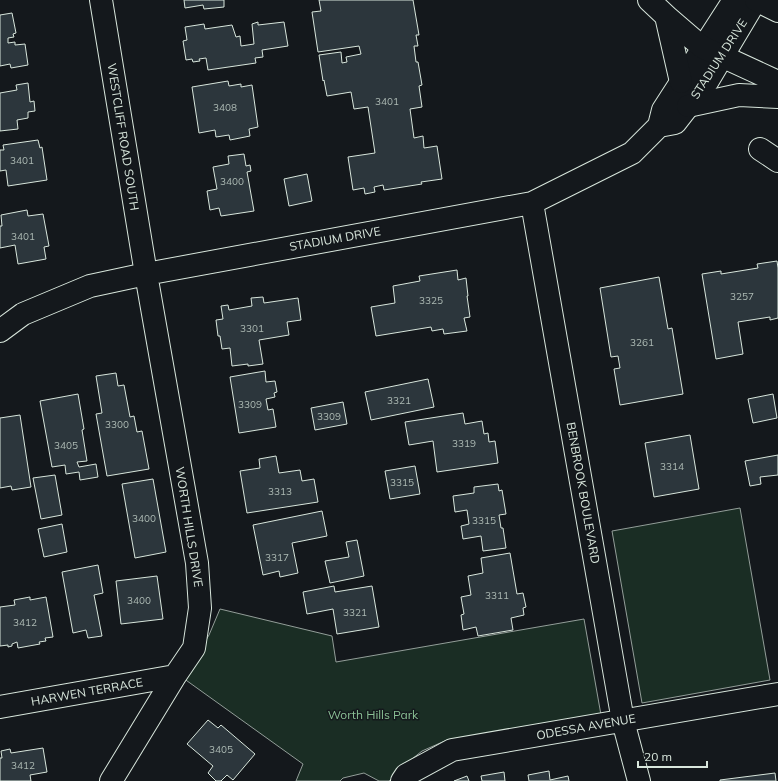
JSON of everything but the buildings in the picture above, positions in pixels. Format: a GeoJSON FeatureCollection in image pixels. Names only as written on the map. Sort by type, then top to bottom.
{"type":"FeatureCollection","features":[{"type":"Feature","properties":{"kind":"street","name":"WESTCLIFF ROAD SOUTH"},"geometry":{"type":"LineString","coordinates":[[101,0],[146,274]]}},
{"type":"Feature","properties":{"kind":"street"},"geometry":{"type":"LineString","coordinates":[[649,0],[702,47],[778,82]]}},
{"type":"Feature","properties":{"kind":"street","name":"STADIUM DRIVE"},"geometry":{"type":"LineString","coordinates":[[659,126],[662,110],[734,0]]}},
{"type":"Feature","properties":{"kind":"street","name":"STADIUM DRIVE"},"geometry":{"type":"LineString","coordinates":[[0,331],[23,314],[90,286],[146,274],[532,203],[632,152],[659,126],[675,123],[707,82],[756,0]]}},
{"type":"Feature","properties":{"kind":"street"},"geometry":{"type":"LineString","coordinates":[[756,0],[778,11]]}},
{"type":"Feature","properties":{"kind":"street"},"geometry":{"type":"LineString","coordinates":[[666,16],[681,82]]}},
{"type":"Feature","properties":{"kind":"street"},"geometry":{"type":"LineString","coordinates":[[688,106],[739,95],[778,97]]}},
{"type":"Feature","properties":{"kind":"street"},"geometry":{"type":"LineString","coordinates":[[760,149],[778,161]]}},
{"type":"Feature","properties":{"kind":"street","name":"BENBROOK BOULEVARD"},"geometry":{"type":"LineString","coordinates":[[532,203],[623,720],[639,781]]}},
{"type":"Feature","properties":{"kind":"street","name":"WORTH HILLS DRIVE"},"geometry":{"type":"LineString","coordinates":[[111,781],[174,676],[194,648],[200,608],[197,563],[146,274]]}},
{"type":"Feature","properties":{"kind":"street","name":"HARWEN TERRACE"},"geometry":{"type":"LineString","coordinates":[[0,707],[174,676]]}},
{"type":"Feature","properties":{"kind":"street","name":"ODESSA AVENUE"},"geometry":{"type":"LineString","coordinates":[[402,781],[406,775],[452,750],[778,694]]}},
{"type":"Feature","properties":{"kind":"green space"},"geometry":{"type":"Polygon","coordinates":[[[740,508],[770,680],[642,703],[612,531],[740,508]]]}},
{"type":"Feature","properties":{"kind":"green space","name":"Worth Hills Park"},"geometry":{"type":"Polygon","coordinates":[[[220,609],[332,636],[336,662],[584,619],[601,715],[447,740],[422,751],[407,763],[389,781],[379,781],[364,773],[343,778],[340,781],[296,781],[303,764],[183,678],[209,635],[220,609]]]}}]}
